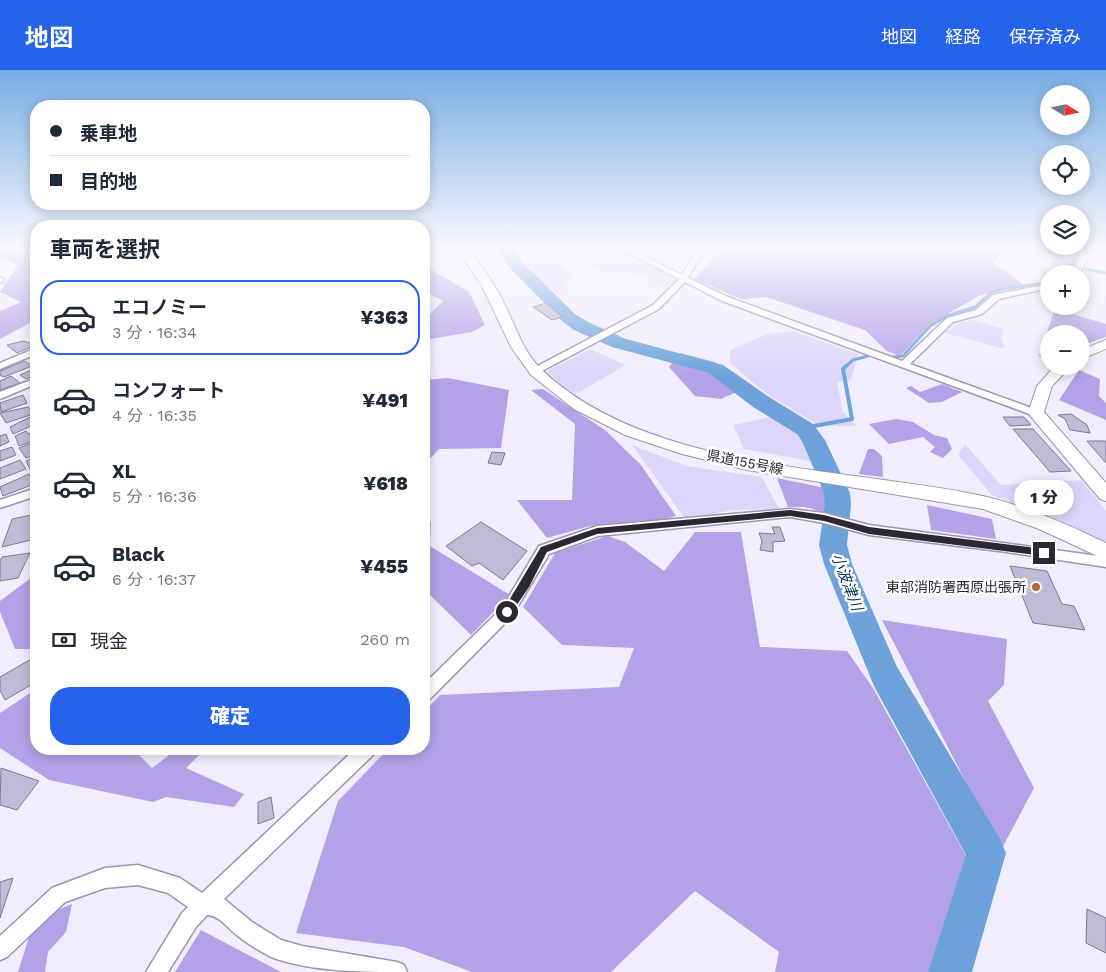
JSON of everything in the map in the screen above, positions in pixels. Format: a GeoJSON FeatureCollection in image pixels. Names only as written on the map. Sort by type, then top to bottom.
{"type":"FeatureCollection","features":[{"type":"Feature","properties":{"kind":"main road","name":"県道155号線"},"geometry":{"type":"LineString","coordinates":[[490,291],[521,350],[535,371],[567,397],[596,415],[646,438],[724,459],[839,479],[895,486],[984,504],[1051,526],[1106,552]]}},
{"type":"Feature","properties":{"kind":"main road"},"geometry":{"type":"LineString","coordinates":[[1052,375],[1042,392],[1036,413],[1106,495]]}},
{"type":"Feature","properties":{"kind":"street"},"geometry":{"type":"LineString","coordinates":[[535,371],[656,307],[672,291]]}},
{"type":"Feature","properties":{"kind":"street"},"geometry":{"type":"LineString","coordinates":[[709,291],[902,365],[1036,413]]}},
{"type":"Feature","properties":{"kind":"street"},"geometry":{"type":"LineString","coordinates":[[902,365],[950,320],[979,312],[996,297],[1024,291]]}},
{"type":"Feature","properties":{"kind":"street"},"geometry":{"type":"LineString","coordinates":[[1090,351],[1106,344]]}},
{"type":"Feature","properties":{"kind":"street"},"geometry":{"type":"LineString","coordinates":[[0,366],[30,354]]}},
{"type":"Feature","properties":{"kind":"street"},"geometry":{"type":"LineString","coordinates":[[0,396],[30,385]]}},
{"type":"Feature","properties":{"kind":"street"},"geometry":{"type":"LineString","coordinates":[[0,504],[30,494]]}},
{"type":"Feature","properties":{"kind":"street"},"geometry":{"type":"LineString","coordinates":[[430,688],[507,612],[544,550],[597,531],[781,513],[824,518],[869,530],[999,546],[1106,562]]}},
{"type":"Feature","properties":{"kind":"street"},"geometry":{"type":"LineString","coordinates":[[156,972],[189,920],[203,904],[361,755]]}},
{"type":"Feature","properties":{"kind":"street"},"geometry":{"type":"LineString","coordinates":[[0,950],[59,895],[105,878],[138,875],[172,884],[203,904],[217,906],[244,929],[277,949],[302,956],[397,972]]}},
{"type":"Feature","properties":{"kind":"shaded area"},"geometry":{"type":"Polygon","coordinates":[[[30,291],[30,323],[0,339],[0,311],[21,302],[0,292],[30,291]]]}},
{"type":"Feature","properties":{"kind":"shaded area"},"geometry":{"type":"Polygon","coordinates":[[[430,291],[467,291],[485,325],[472,332],[430,339],[430,314],[443,301],[430,294],[430,291]]]}},
{"type":"Feature","properties":{"kind":"shaded area"},"geometry":{"type":"Polygon","coordinates":[[[722,291],[1000,291],[980,295],[929,325],[900,356],[887,351],[865,330],[766,297],[741,299],[722,291]]]}},
{"type":"Feature","properties":{"kind":"shaded area"},"geometry":{"type":"Polygon","coordinates":[[[1053,315],[1075,315],[1106,324],[1106,337],[1090,343],[1090,325],[1050,325],[1053,315]]]}},
{"type":"Feature","properties":{"kind":"shaded area"},"geometry":{"type":"Polygon","coordinates":[[[972,320],[1004,329],[1001,338],[1005,349],[945,333],[959,323],[972,320]]]}},
{"type":"Feature","properties":{"kind":"shaded area"},"geometry":{"type":"Polygon","coordinates":[[[793,331],[858,354],[851,380],[837,382],[843,412],[856,426],[820,426],[770,396],[730,363],[730,350],[767,334],[793,331]]]}},
{"type":"Feature","properties":{"kind":"shaded area"},"geometry":{"type":"Polygon","coordinates":[[[590,349],[626,365],[576,394],[566,389],[547,371],[590,349]]]}},
{"type":"Feature","properties":{"kind":"shaded area"},"geometry":{"type":"Polygon","coordinates":[[[680,353],[715,362],[739,391],[721,399],[695,396],[669,367],[680,353]]]}},
{"type":"Feature","properties":{"kind":"shaded area"},"geometry":{"type":"Polygon","coordinates":[[[1076,375],[1090,375],[1100,379],[1099,396],[1106,403],[1106,420],[1059,400],[1076,375]]]}},
{"type":"Feature","properties":{"kind":"shaded area"},"geometry":{"type":"Polygon","coordinates":[[[448,378],[509,390],[501,448],[439,449],[430,459],[430,380],[448,378]]]}},
{"type":"Feature","properties":{"kind":"shaded area"},"geometry":{"type":"Polygon","coordinates":[[[942,384],[962,392],[942,402],[929,403],[906,388],[911,386],[920,392],[942,384]]]}},
{"type":"Feature","properties":{"kind":"shaded area"},"geometry":{"type":"Polygon","coordinates":[[[543,389],[605,430],[641,465],[676,516],[656,522],[590,526],[547,538],[517,500],[572,500],[575,424],[531,390],[543,389]]]}},
{"type":"Feature","properties":{"kind":"shaded area"},"geometry":{"type":"Polygon","coordinates":[[[771,417],[818,437],[827,464],[744,449],[733,425],[771,417]]]}},
{"type":"Feature","properties":{"kind":"shaded area"},"geometry":{"type":"Polygon","coordinates":[[[896,419],[913,422],[934,435],[947,438],[952,449],[943,458],[930,452],[935,447],[923,437],[889,444],[869,424],[896,419]]]}},
{"type":"Feature","properties":{"kind":"shaded area"},"geometry":{"type":"Polygon","coordinates":[[[965,444],[1001,485],[1082,480],[1106,511],[1106,544],[1062,522],[992,495],[958,455],[965,444]]]}},
{"type":"Feature","properties":{"kind":"shaded area"},"geometry":{"type":"Polygon","coordinates":[[[632,445],[686,466],[762,477],[779,509],[731,510],[686,520],[632,445]]]}},
{"type":"Feature","properties":{"kind":"shaded area"},"geometry":{"type":"Polygon","coordinates":[[[868,449],[874,449],[882,456],[883,477],[859,474],[868,449]]]}},
{"type":"Feature","properties":{"kind":"shaded area"},"geometry":{"type":"Polygon","coordinates":[[[777,478],[844,492],[848,519],[805,507],[788,507],[777,478]]]}},
{"type":"Feature","properties":{"kind":"shaded area"},"geometry":{"type":"Polygon","coordinates":[[[927,505],[992,519],[996,539],[931,530],[927,505]]]}},
{"type":"Feature","properties":{"kind":"shaded area"},"geometry":{"type":"Polygon","coordinates":[[[695,532],[741,532],[760,647],[847,651],[873,688],[970,863],[931,972],[775,972],[779,952],[695,891],[611,972],[472,972],[404,947],[296,933],[338,801],[382,755],[430,755],[430,706],[440,695],[619,687],[634,648],[562,645],[523,607],[555,553],[607,536],[625,542],[664,571],[695,532]]]}},
{"type":"Feature","properties":{"kind":"shaded area"},"geometry":{"type":"Polygon","coordinates":[[[430,546],[510,595],[471,635],[431,596],[430,546]]]}},
{"type":"Feature","properties":{"kind":"shaded area"},"geometry":{"type":"Polygon","coordinates":[[[30,578],[30,649],[15,649],[0,612],[0,601],[30,578]]]}},
{"type":"Feature","properties":{"kind":"shaded area"},"geometry":{"type":"Polygon","coordinates":[[[882,620],[1007,639],[1004,685],[988,701],[1034,788],[1001,850],[882,620]]]}},
{"type":"Feature","properties":{"kind":"shaded area"},"geometry":{"type":"Polygon","coordinates":[[[30,693],[30,755],[139,755],[152,768],[169,755],[199,755],[186,768],[244,794],[234,807],[166,797],[153,802],[49,780],[0,748],[0,713],[30,693]]]}},
{"type":"Feature","properties":{"kind":"shaded area"},"geometry":{"type":"Polygon","coordinates":[[[72,904],[66,932],[48,952],[45,972],[18,972],[29,937],[55,911],[72,904]]]}},
{"type":"Feature","properties":{"kind":"shaded area"},"geometry":{"type":"Polygon","coordinates":[[[201,930],[281,972],[175,972],[201,930]]]}},
{"type":"Feature","properties":{"kind":"building"},"geometry":{"type":"Polygon","coordinates":[[[546,303],[562,317],[552,320],[533,307],[546,303]]]}},
{"type":"Feature","properties":{"kind":"building"},"geometry":{"type":"Polygon","coordinates":[[[23,341],[30,343],[30,348],[17,353],[7,345],[23,341]]]}},
{"type":"Feature","properties":{"kind":"building"},"geometry":{"type":"Polygon","coordinates":[[[25,361],[30,365],[30,367],[4,377],[0,375],[0,371],[25,361]]]}},
{"type":"Feature","properties":{"kind":"building"},"geometry":{"type":"Polygon","coordinates":[[[30,371],[30,377],[26,379],[20,375],[30,371]]]}},
{"type":"Feature","properties":{"kind":"building"},"geometry":{"type":"Polygon","coordinates":[[[11,376],[20,383],[0,390],[0,381],[11,376]]]}},
{"type":"Feature","properties":{"kind":"building"},"geometry":{"type":"Polygon","coordinates":[[[23,395],[27,403],[1,412],[0,403],[23,395]]]}},
{"type":"Feature","properties":{"kind":"building"},"geometry":{"type":"Polygon","coordinates":[[[28,407],[30,408],[30,415],[6,423],[0,413],[28,407]]]}},
{"type":"Feature","properties":{"kind":"building"},"geometry":{"type":"Polygon","coordinates":[[[1071,414],[1087,425],[1090,433],[1070,430],[1065,419],[1058,415],[1071,414]]]}},
{"type":"Feature","properties":{"kind":"building"},"geometry":{"type":"Polygon","coordinates":[[[30,417],[30,427],[13,434],[10,427],[30,417]]]}},
{"type":"Feature","properties":{"kind":"building"},"geometry":{"type":"Polygon","coordinates":[[[1003,417],[1024,417],[1031,425],[1010,426],[1003,417]]]}},
{"type":"Feature","properties":{"kind":"building"},"geometry":{"type":"Polygon","coordinates":[[[1013,429],[1033,429],[1071,471],[1050,472],[1013,429]]]}},
{"type":"Feature","properties":{"kind":"building"},"geometry":{"type":"Polygon","coordinates":[[[26,431],[28,434],[30,433],[30,442],[19,446],[15,436],[26,431]]]}},
{"type":"Feature","properties":{"kind":"building"},"geometry":{"type":"Polygon","coordinates":[[[6,434],[9,442],[0,446],[0,436],[6,434]]]}},
{"type":"Feature","properties":{"kind":"building"},"geometry":{"type":"Polygon","coordinates":[[[1087,441],[1106,441],[1106,462],[1105,462],[1087,441]]]}},
{"type":"Feature","properties":{"kind":"building"},"geometry":{"type":"Polygon","coordinates":[[[30,444],[30,456],[26,458],[19,448],[30,444]]]}},
{"type":"Feature","properties":{"kind":"building"},"geometry":{"type":"Polygon","coordinates":[[[12,447],[16,455],[0,461],[0,451],[12,447]]]}},
{"type":"Feature","properties":{"kind":"building"},"geometry":{"type":"Polygon","coordinates":[[[492,452],[505,453],[501,465],[488,463],[492,452]]]}},
{"type":"Feature","properties":{"kind":"building"},"geometry":{"type":"Polygon","coordinates":[[[30,459],[30,469],[26,461],[30,459]]]}},
{"type":"Feature","properties":{"kind":"building"},"geometry":{"type":"Polygon","coordinates":[[[20,460],[26,469],[0,479],[0,468],[20,460]]]}},
{"type":"Feature","properties":{"kind":"building"},"geometry":{"type":"Polygon","coordinates":[[[29,474],[30,476],[30,486],[3,496],[0,487],[29,474]]]}},
{"type":"Feature","properties":{"kind":"building"},"geometry":{"type":"Polygon","coordinates":[[[30,515],[30,540],[2,547],[12,519],[30,515]]]}},
{"type":"Feature","properties":{"kind":"building"},"geometry":{"type":"Polygon","coordinates":[[[481,522],[527,551],[503,580],[479,563],[472,566],[446,546],[481,522]]]}},
{"type":"Feature","properties":{"kind":"building"},"geometry":{"type":"Polygon","coordinates":[[[772,527],[780,527],[785,541],[773,542],[773,552],[760,550],[762,541],[759,533],[775,534],[772,527]]]}},
{"type":"Feature","properties":{"kind":"building"},"geometry":{"type":"Polygon","coordinates":[[[30,553],[18,578],[0,581],[0,561],[2,557],[30,553]]]}},
{"type":"Feature","properties":{"kind":"building","name":"東部消防署西原出張所"},"geometry":{"type":"Polygon","coordinates":[[[1010,566],[1047,571],[1062,604],[1074,606],[1085,630],[1033,623],[1010,566]]]}},
{"type":"Feature","properties":{"kind":"building"},"geometry":{"type":"Polygon","coordinates":[[[30,660],[30,685],[5,700],[0,690],[0,677],[30,660]]]}},
{"type":"Feature","properties":{"kind":"building"},"geometry":{"type":"Polygon","coordinates":[[[1,768],[39,781],[17,810],[0,805],[1,768]]]}},
{"type":"Feature","properties":{"kind":"building"},"geometry":{"type":"Polygon","coordinates":[[[271,797],[274,818],[258,824],[258,802],[271,797]]]}},
{"type":"Feature","properties":{"kind":"building"},"geometry":{"type":"Polygon","coordinates":[[[13,878],[0,918],[0,882],[13,878]]]}},
{"type":"Feature","properties":{"kind":"building"},"geometry":{"type":"Polygon","coordinates":[[[1087,909],[1106,918],[1106,953],[1086,943],[1087,909]]]}},
{"type":"Feature","properties":{"kind":"waterway","name":"小波津川"},"geometry":{"type":"LineString","coordinates":[[542,291],[569,318],[581,326],[619,343],[716,369],[761,402],[805,429],[813,440],[837,493],[838,505],[833,531],[833,545],[838,564],[885,676],[986,853],[950,972]]}},
{"type":"Feature","properties":{"kind":"waterway"},"geometry":{"type":"LineString","coordinates":[[893,357],[903,356],[930,326],[947,316],[975,307],[993,291]]}},
{"type":"Feature","properties":{"kind":"waterway"},"geometry":{"type":"LineString","coordinates":[[845,367],[853,360],[868,356]]}},
{"type":"Feature","properties":{"kind":"waterway"},"geometry":{"type":"LineString","coordinates":[[803,428],[852,419],[843,369],[845,367]]}},
{"type":"Feature","properties":{"kind":"place","name":"東部消防署西原出張所"},"geometry":{"type":"Point","coordinates":[1036,587]}},
{"type":"Feature","properties":{"kind":"route"},"geometry":{"type":"LineString","coordinates":[[507,612],[544,550],[597,531],[790,513],[824,518],[869,530],[1044,553]]}}]}
